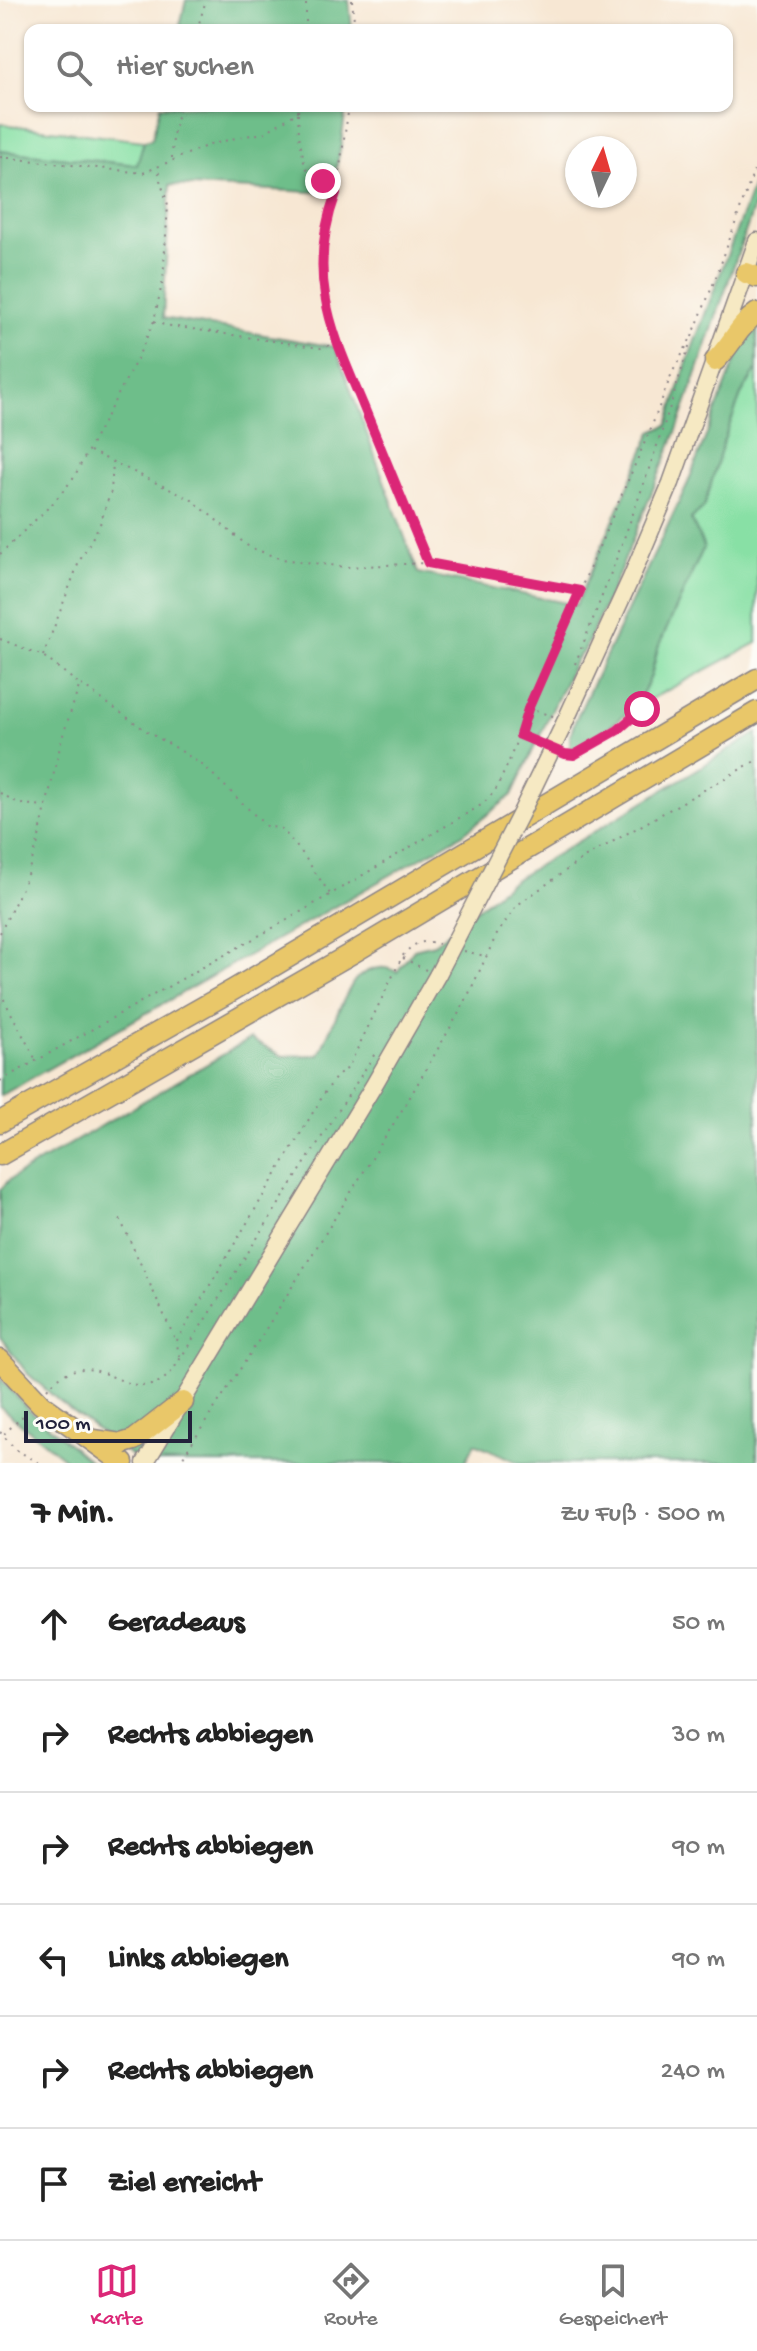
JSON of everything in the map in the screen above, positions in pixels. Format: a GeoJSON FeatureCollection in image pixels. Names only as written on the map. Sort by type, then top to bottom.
{"type":"FeatureCollection","features":[{"type":"Feature","properties":{"kind":"highway"},"geometry":{"type":"LineString","coordinates":[[715,361],[726,351],[747,320],[757,313]]}},
{"type":"Feature","properties":{"kind":"highway"},"geometry":{"type":"LineString","coordinates":[[0,1122],[233,990],[757,679]]}},
{"type":"Feature","properties":{"kind":"highway"},"geometry":{"type":"LineString","coordinates":[[0,1155],[491,871],[757,712]]}},
{"type":"Feature","properties":{"kind":"highway"},"geometry":{"type":"LineString","coordinates":[[0,1172],[16,1159],[31,1137]]}},
{"type":"Feature","properties":{"kind":"highway"},"geometry":{"type":"LineString","coordinates":[[0,1360],[41,1404],[123,1463]]}},
{"type":"Feature","properties":{"kind":"highway"},"geometry":{"type":"LineString","coordinates":[[90,1440],[121,1444],[134,1440],[183,1402]]}},
{"type":"Feature","properties":{"kind":"main road"},"geometry":{"type":"LineString","coordinates":[[145,1463],[388,1063],[429,970],[520,815],[558,722],[643,551],[751,275],[757,241]]}},
{"type":"Feature","properties":{"kind":"path"},"geometry":{"type":"LineString","coordinates":[[199,24],[206,0]]}},
{"type":"Feature","properties":{"kind":"path"},"geometry":{"type":"LineString","coordinates":[[306,0],[306,24]]}},
{"type":"Feature","properties":{"kind":"path"},"geometry":{"type":"LineString","coordinates":[[352,0],[354,24]]}},
{"type":"Feature","properties":{"kind":"path"},"geometry":{"type":"LineString","coordinates":[[172,159],[178,112]]}},
{"type":"Feature","properties":{"kind":"path"},"geometry":{"type":"LineString","coordinates":[[0,157],[143,173],[217,143],[264,133],[298,112],[305,167],[336,193]]}},
{"type":"Feature","properties":{"kind":"path"},"geometry":{"type":"LineString","coordinates":[[348,112],[336,193],[324,236],[322,268],[325,297],[338,344],[428,563]]}},
{"type":"Feature","properties":{"kind":"path"},"geometry":{"type":"LineString","coordinates":[[575,664],[620,553],[692,336],[757,162]]}},
{"type":"Feature","properties":{"kind":"path"},"geometry":{"type":"LineString","coordinates":[[0,554],[73,479],[154,321],[163,279],[168,205],[158,168]]}},
{"type":"Feature","properties":{"kind":"path"},"geometry":{"type":"LineString","coordinates":[[154,321],[321,348],[338,344]]}},
{"type":"Feature","properties":{"kind":"path"},"geometry":{"type":"LineString","coordinates":[[0,1081],[330,895],[483,804],[495,791],[672,373],[692,336]]}},
{"type":"Feature","properties":{"kind":"path"},"geometry":{"type":"LineString","coordinates":[[89,451],[192,500],[249,547],[281,559],[345,567],[428,563],[580,591]]}},
{"type":"Feature","properties":{"kind":"path"},"geometry":{"type":"LineString","coordinates":[[43,656],[79,562],[100,524],[111,491],[113,462]]}},
{"type":"Feature","properties":{"kind":"path"},"geometry":{"type":"LineString","coordinates":[[0,639],[43,656],[148,732],[205,767],[266,826],[282,829],[330,895]]}},
{"type":"Feature","properties":{"kind":"path"},"geometry":{"type":"LineString","coordinates":[[0,933],[23,886],[47,806],[62,738],[80,684]]}},
{"type":"Feature","properties":{"kind":"path"},"geometry":{"type":"LineString","coordinates":[[528,709],[554,717],[558,722]]}},
{"type":"Feature","properties":{"kind":"path"},"geometry":{"type":"LineString","coordinates":[[565,754],[574,755],[618,730],[642,709]]}},
{"type":"Feature","properties":{"kind":"path"},"geometry":{"type":"LineString","coordinates":[[520,735],[544,746]]}},
{"type":"Feature","properties":{"kind":"path"},"geometry":{"type":"LineString","coordinates":[[179,1463],[407,1102],[464,1004],[496,936],[516,906],[582,859],[757,760]]}},
{"type":"Feature","properties":{"kind":"path"},"geometry":{"type":"LineString","coordinates":[[0,793],[20,804],[47,806]]}},
{"type":"Feature","properties":{"kind":"path"},"geometry":{"type":"LineString","coordinates":[[176,1342],[324,1094],[336,1077],[348,1068],[402,957],[410,946],[420,942],[445,946]]}},
{"type":"Feature","properties":{"kind":"path"},"geometry":{"type":"LineString","coordinates":[[457,949],[487,956]]}},
{"type":"Feature","properties":{"kind":"path"},"geometry":{"type":"LineString","coordinates":[[402,957],[429,970]]}},
{"type":"Feature","properties":{"kind":"path"},"geometry":{"type":"LineString","coordinates":[[0,992],[37,1062]]}},
{"type":"Feature","properties":{"kind":"path"},"geometry":{"type":"LineString","coordinates":[[44,1393],[55,1380],[85,1368],[138,1385],[161,1382],[173,1370],[383,1042]]}},
{"type":"Feature","properties":{"kind":"path"},"geometry":{"type":"LineString","coordinates":[[120,1219],[181,1358]]}},
{"type":"Feature","properties":{"kind":"path"},"geometry":{"type":"LineString","coordinates":[[26,1413],[1,1433],[16,1450],[40,1463]]}},
{"type":"Feature","properties":{"kind":"green space"},"geometry":{"type":"Polygon","coordinates":[[[186,0],[349,0],[351,24],[180,24],[186,0]]]}},
{"type":"Feature","properties":{"kind":"green space"},"geometry":{"type":"Polygon","coordinates":[[[159,112],[345,112],[331,193],[170,185],[163,318],[335,347],[418,573],[576,605],[652,432],[668,425],[686,365],[757,175],[757,198],[679,425],[620,571],[512,795],[463,834],[0,1096],[0,151],[137,165],[144,141],[152,139],[159,112]]]}},
{"type":"Feature","properties":{"kind":"green space"},"geometry":{"type":"Polygon","coordinates":[[[0,124],[144,141],[137,165],[0,151],[0,124]]]}},
{"type":"Feature","properties":{"kind":"green space"},"geometry":{"type":"Polygon","coordinates":[[[757,322],[757,369],[741,395],[704,507],[691,519],[704,547],[657,650],[651,676],[636,707],[575,751],[570,748],[570,736],[575,721],[687,485],[740,349],[757,322]]]}},
{"type":"Feature","properties":{"kind":"green space"},"geometry":{"type":"Polygon","coordinates":[[[757,369],[757,643],[636,707],[651,676],[691,519],[741,395],[757,369]]]}},
{"type":"Feature","properties":{"kind":"green space"},"geometry":{"type":"Polygon","coordinates":[[[757,733],[757,1463],[520,1463],[475,1443],[465,1463],[141,1463],[27,1373],[0,1337],[0,1190],[9,1180],[250,1039],[282,1056],[319,1055],[347,993],[361,975],[381,968],[397,972],[414,949],[434,944],[506,885],[757,733]]]}},
{"type":"Feature","properties":{"kind":"green space"},"geometry":{"type":"Polygon","coordinates":[[[0,1378],[26,1407],[91,1463],[70,1463],[0,1407],[0,1378]]]}},
{"type":"Feature","properties":{"kind":"route"},"geometry":{"type":"LineString","coordinates":[[323,181],[336,193],[324,236],[322,268],[325,297],[338,344],[428,563],[580,591],[528,709],[520,735],[574,755],[618,730],[642,709]]}}]}
